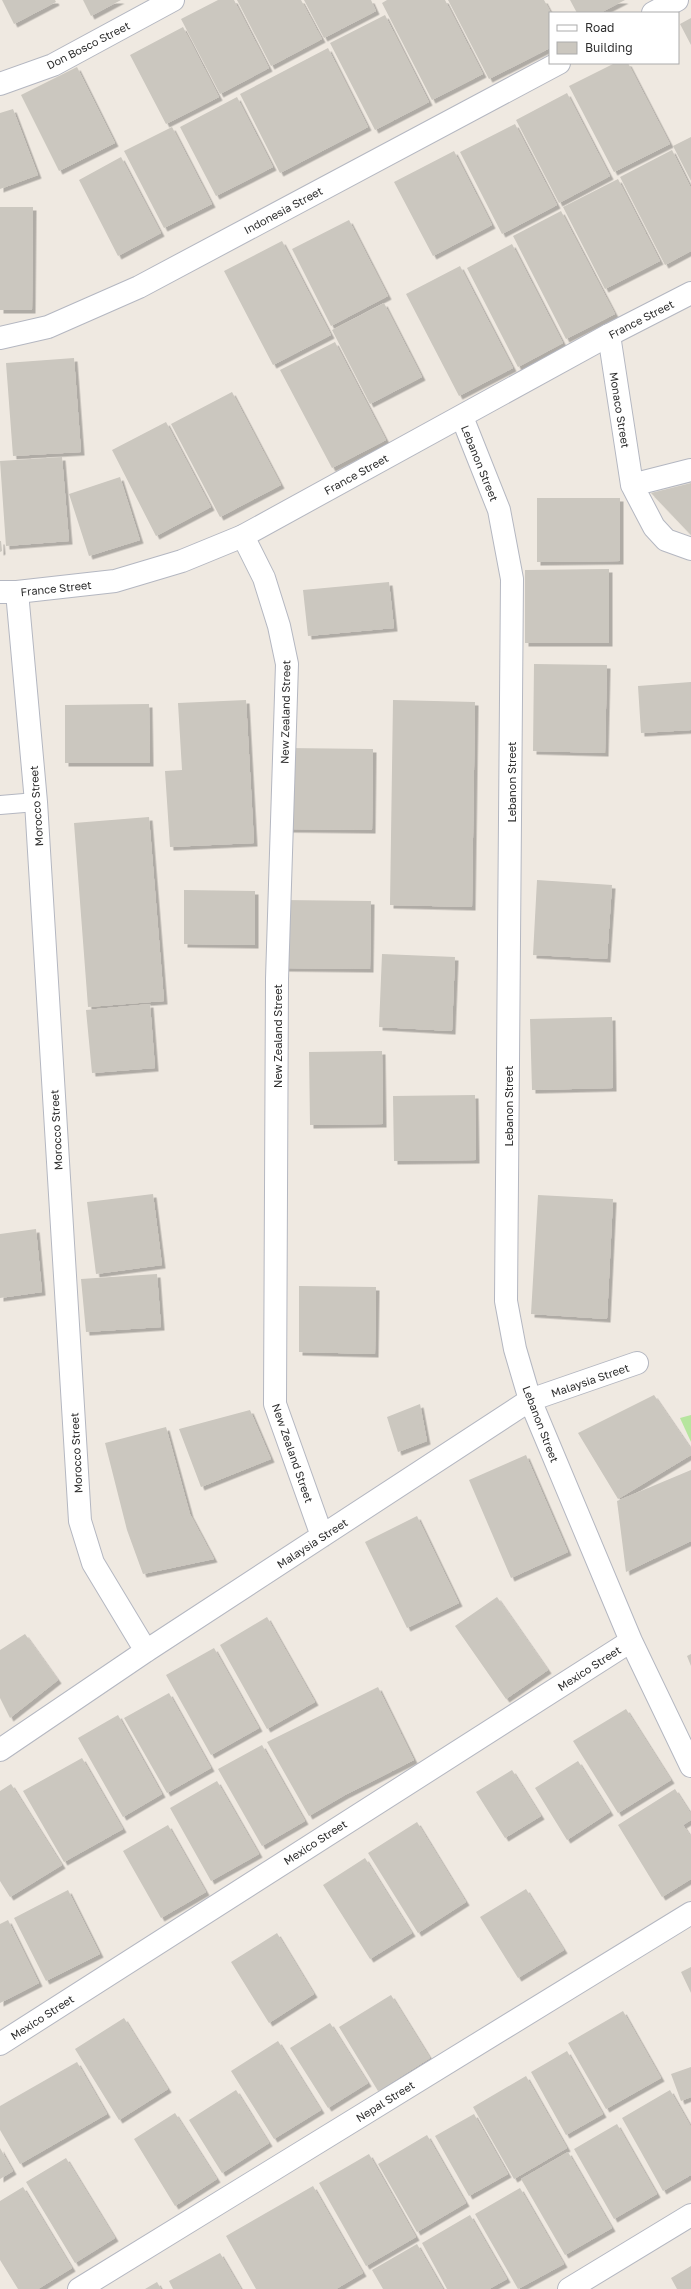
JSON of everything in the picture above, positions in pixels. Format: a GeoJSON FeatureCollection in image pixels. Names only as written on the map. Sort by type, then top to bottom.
{"type":"FeatureCollection","features":[{"type":"Feature","properties":{"kind":"street","name":"Don Bosco Street"},"geometry":{"type":"LineString","coordinates":[[0,84],[53,65],[173,0]]}},
{"type":"Feature","properties":{"kind":"street"},"geometry":{"type":"LineString","coordinates":[[655,12],[677,0]]}},
{"type":"Feature","properties":{"kind":"street","name":"Indonesia Street"},"geometry":{"type":"LineString","coordinates":[[0,338],[48,328],[139,287],[557,64]]}},
{"type":"Feature","properties":{"kind":"street","name":"France Street"},"geometry":{"type":"LineString","coordinates":[[8,592],[115,581],[182,561],[243,536],[609,335],[691,293]]}},
{"type":"Feature","properties":{"kind":"street","name":"Monaco Street"},"geometry":{"type":"LineString","coordinates":[[609,335],[632,485],[654,527],[666,540],[691,549]]}},
{"type":"Feature","properties":{"kind":"street","name":"Lebanon Street"},"geometry":{"type":"LineString","coordinates":[[462,417],[499,510],[512,578],[506,1301],[515,1349],[530,1400],[631,1641],[691,1766]]}},
{"type":"Feature","properties":{"kind":"street"},"geometry":{"type":"LineString","coordinates":[[632,485],[691,470]]}},
{"type":"Feature","properties":{"kind":"street","name":"New Zealand Street"},"geometry":{"type":"LineString","coordinates":[[243,536],[264,578],[279,626],[287,664],[277,979],[275,1404],[322,1536]]}},
{"type":"Feature","properties":{"kind":"street","name":"Morocco Street"},"geometry":{"type":"LineString","coordinates":[[8,592],[36,802],[80,1522],[93,1563],[146,1651]]}},
{"type":"Feature","properties":{"kind":"street","name":"Malaysia Street"},"geometry":{"type":"LineString","coordinates":[[0,1750],[146,1651],[530,1400],[637,1363]]}},
{"type":"Feature","properties":{"kind":"street","name":"Mexico Street"},"geometry":{"type":"LineString","coordinates":[[0,2044],[631,1641]]}},
{"type":"Feature","properties":{"kind":"street","name":"Nepal Street"},"geometry":{"type":"LineString","coordinates":[[78,2289],[691,1913]]}},
{"type":"Feature","properties":{"kind":"street"},"geometry":{"type":"LineString","coordinates":[[569,2289],[691,2215]]}},
{"type":"Feature","properties":{"kind":"lane"},"geometry":{"type":"LineString","coordinates":[[0,805],[36,802]]}},
{"type":"Feature","properties":{"kind":"green space"},"geometry":{"type":"Polygon","coordinates":[[[691,1415],[691,1442],[680,1418],[691,1415]]]}},
{"type":"Feature","properties":{"kind":"building"},"geometry":{"type":"Polygon","coordinates":[[[2,0],[55,0],[56,2],[14,24],[2,0]]]}},
{"type":"Feature","properties":{"kind":"building"},"geometry":{"type":"Polygon","coordinates":[[[83,0],[121,0],[91,16],[83,0]]]}},
{"type":"Feature","properties":{"kind":"building"},"geometry":{"type":"Polygon","coordinates":[[[218,0],[234,0],[269,68],[220,94],[181,19],[218,0]]]}},
{"type":"Feature","properties":{"kind":"building"},"geometry":{"type":"Polygon","coordinates":[[[237,0],[301,0],[322,39],[271,66],[237,0]]]}},
{"type":"Feature","properties":{"kind":"building"},"geometry":{"type":"Polygon","coordinates":[[[304,0],[371,0],[376,11],[324,38],[304,0]]]}},
{"type":"Feature","properties":{"kind":"building"},"geometry":{"type":"Polygon","coordinates":[[[387,0],[445,0],[483,74],[432,100],[382,3],[387,0]]]}},
{"type":"Feature","properties":{"kind":"building"},"geometry":{"type":"Polygon","coordinates":[[[448,0],[544,0],[550,12],[549,12],[549,49],[489,79],[448,0]]]}},
{"type":"Feature","properties":{"kind":"building"},"geometry":{"type":"Polygon","coordinates":[[[570,0],[625,0],[602,12],[576,12],[570,0]]]}},
{"type":"Feature","properties":{"kind":"building"},"geometry":{"type":"Polygon","coordinates":[[[385,15],[429,102],[375,130],[330,43],[385,15]]]}},
{"type":"Feature","properties":{"kind":"building"},"geometry":{"type":"Polygon","coordinates":[[[691,18],[691,45],[680,24],[691,18]]]}},
{"type":"Feature","properties":{"kind":"building"},"geometry":{"type":"Polygon","coordinates":[[[183,27],[219,97],[166,124],[130,55],[183,27]]]}},
{"type":"Feature","properties":{"kind":"building"},"geometry":{"type":"Polygon","coordinates":[[[328,48],[368,127],[280,173],[240,94],[328,48]]]}},
{"type":"Feature","properties":{"kind":"building"},"geometry":{"type":"Polygon","coordinates":[[[613,64],[629,64],[670,144],[614,172],[569,86],[613,64]]]}},
{"type":"Feature","properties":{"kind":"building"},"geometry":{"type":"Polygon","coordinates":[[[77,67],[115,143],[59,171],[21,95],[77,67]]]}},
{"type":"Feature","properties":{"kind":"building"},"geometry":{"type":"Polygon","coordinates":[[[567,93],[610,176],[559,203],[516,120],[567,93]]]}},
{"type":"Feature","properties":{"kind":"building"},"geometry":{"type":"Polygon","coordinates":[[[237,97],[273,167],[216,196],[180,127],[237,97]]]}},
{"type":"Feature","properties":{"kind":"building"},"geometry":{"type":"Polygon","coordinates":[[[13,109],[38,175],[0,189],[0,113],[13,109]]]}},
{"type":"Feature","properties":{"kind":"building"},"geometry":{"type":"Polygon","coordinates":[[[515,124],[557,205],[502,234],[460,152],[515,124]]]}},
{"type":"Feature","properties":{"kind":"building"},"geometry":{"type":"Polygon","coordinates":[[[172,127],[212,204],[164,228],[124,151],[172,127]]]}},
{"type":"Feature","properties":{"kind":"building"},"geometry":{"type":"Polygon","coordinates":[[[691,137],[691,181],[673,146],[691,137]]]}},
{"type":"Feature","properties":{"kind":"building"},"geometry":{"type":"Polygon","coordinates":[[[672,150],[691,188],[691,251],[665,265],[620,177],[672,150]]]}},
{"type":"Feature","properties":{"kind":"building"},"geometry":{"type":"Polygon","coordinates":[[[454,151],[492,225],[433,256],[394,182],[454,151]]]}},
{"type":"Feature","properties":{"kind":"building"},"geometry":{"type":"Polygon","coordinates":[[[121,157],[161,233],[118,256],[79,180],[121,157]]]}},
{"type":"Feature","properties":{"kind":"building"},"geometry":{"type":"Polygon","coordinates":[[[618,179],[660,261],[605,289],[563,207],[618,179]]]}},
{"type":"Feature","properties":{"kind":"building"},"geometry":{"type":"Polygon","coordinates":[[[0,207],[33,207],[32,310],[0,310],[0,207]]]}},
{"type":"Feature","properties":{"kind":"building"},"geometry":{"type":"Polygon","coordinates":[[[561,211],[615,314],[566,339],[513,236],[561,211]]]}},
{"type":"Feature","properties":{"kind":"building"},"geometry":{"type":"Polygon","coordinates":[[[349,220],[388,296],[331,326],[292,249],[349,220]]]}},
{"type":"Feature","properties":{"kind":"building"},"geometry":{"type":"Polygon","coordinates":[[[282,241],[331,335],[273,365],[224,271],[282,241]]]}},
{"type":"Feature","properties":{"kind":"building"},"geometry":{"type":"Polygon","coordinates":[[[512,244],[563,343],[518,367],[467,268],[512,244]]]}},
{"type":"Feature","properties":{"kind":"building"},"geometry":{"type":"Polygon","coordinates":[[[460,266],[513,368],[459,396],[406,294],[460,266]]]}},
{"type":"Feature","properties":{"kind":"building"},"geometry":{"type":"Polygon","coordinates":[[[384,303],[422,377],[370,404],[332,330],[384,303]]]}},
{"type":"Feature","properties":{"kind":"building"},"geometry":{"type":"Polygon","coordinates":[[[335,342],[386,440],[332,468],[280,370],[335,342]]]}},
{"type":"Feature","properties":{"kind":"building"},"geometry":{"type":"Polygon","coordinates":[[[74,358],[81,452],[13,456],[6,363],[74,358]]]}},
{"type":"Feature","properties":{"kind":"building"},"geometry":{"type":"Polygon","coordinates":[[[232,392],[281,485],[220,517],[171,424],[232,392]]]}},
{"type":"Feature","properties":{"kind":"building"},"geometry":{"type":"Polygon","coordinates":[[[166,422],[211,507],[156,536],[112,450],[166,422]]]}},
{"type":"Feature","properties":{"kind":"building"},"geometry":{"type":"Polygon","coordinates":[[[62,457],[69,541],[6,546],[0,461],[62,457]]]}},
{"type":"Feature","properties":{"kind":"building"},"geometry":{"type":"Polygon","coordinates":[[[120,477],[140,540],[89,556],[69,494],[120,477]]]}},
{"type":"Feature","properties":{"kind":"building"},"geometry":{"type":"Polygon","coordinates":[[[691,483],[691,535],[651,493],[691,483]]]}},
{"type":"Feature","properties":{"kind":"building"},"geometry":{"type":"Polygon","coordinates":[[[537,498],[620,498],[620,561],[537,562],[537,498]]]}},
{"type":"Feature","properties":{"kind":"building"},"geometry":{"type":"Polygon","coordinates":[[[0,541],[2,551],[0,552],[0,541]]]}},
{"type":"Feature","properties":{"kind":"building"},"geometry":{"type":"Polygon","coordinates":[[[609,569],[609,643],[525,643],[525,570],[609,569]]]}},
{"type":"Feature","properties":{"kind":"building"},"geometry":{"type":"Polygon","coordinates":[[[389,582],[394,628],[308,636],[303,590],[389,582]]]}},
{"type":"Feature","properties":{"kind":"building"},"geometry":{"type":"Polygon","coordinates":[[[534,664],[607,665],[605,753],[533,751],[534,664]]]}},
{"type":"Feature","properties":{"kind":"building"},"geometry":{"type":"Polygon","coordinates":[[[691,682],[691,730],[641,733],[638,686],[691,682]]]}},
{"type":"Feature","properties":{"kind":"building"},"geometry":{"type":"Polygon","coordinates":[[[246,700],[254,843],[170,847],[165,771],[182,770],[178,703],[246,700]]]}},
{"type":"Feature","properties":{"kind":"building"},"geometry":{"type":"Polygon","coordinates":[[[393,700],[475,702],[472,907],[390,905],[393,700]]]}},
{"type":"Feature","properties":{"kind":"building"},"geometry":{"type":"Polygon","coordinates":[[[149,704],[150,763],[65,763],[65,705],[149,704]]]}},
{"type":"Feature","properties":{"kind":"building"},"geometry":{"type":"Polygon","coordinates":[[[286,748],[373,749],[372,830],[286,829],[286,748]]]}},
{"type":"Feature","properties":{"kind":"building"},"geometry":{"type":"Polygon","coordinates":[[[149,817],[164,1001],[88,1007],[74,823],[149,817]]]}},
{"type":"Feature","properties":{"kind":"building"},"geometry":{"type":"Polygon","coordinates":[[[537,880],[612,885],[607,959],[533,955],[537,880]]]}},
{"type":"Feature","properties":{"kind":"building"},"geometry":{"type":"Polygon","coordinates":[[[184,890],[255,891],[255,945],[184,944],[184,890]]]}},
{"type":"Feature","properties":{"kind":"building"},"geometry":{"type":"Polygon","coordinates":[[[282,900],[371,901],[370,969],[282,968],[282,900]]]}},
{"type":"Feature","properties":{"kind":"building"},"geometry":{"type":"Polygon","coordinates":[[[382,954],[455,957],[452,1031],[379,1027],[382,954]]]}},
{"type":"Feature","properties":{"kind":"building"},"geometry":{"type":"Polygon","coordinates":[[[150,1004],[155,1068],[92,1073],[86,1010],[150,1004]]]}},
{"type":"Feature","properties":{"kind":"building"},"geometry":{"type":"Polygon","coordinates":[[[612,1017],[613,1088],[532,1090],[530,1019],[612,1017]]]}},
{"type":"Feature","properties":{"kind":"building"},"geometry":{"type":"Polygon","coordinates":[[[382,1051],[383,1124],[310,1125],[309,1052],[382,1051]]]}},
{"type":"Feature","properties":{"kind":"building"},"geometry":{"type":"Polygon","coordinates":[[[475,1095],[476,1160],[394,1161],[393,1096],[475,1095]]]}},
{"type":"Feature","properties":{"kind":"building"},"geometry":{"type":"Polygon","coordinates":[[[153,1194],[162,1265],[96,1274],[87,1202],[153,1194]]]}},
{"type":"Feature","properties":{"kind":"building"},"geometry":{"type":"Polygon","coordinates":[[[538,1195],[613,1199],[607,1319],[531,1314],[538,1195]]]}},
{"type":"Feature","properties":{"kind":"building"},"geometry":{"type":"Polygon","coordinates":[[[36,1229],[42,1292],[0,1298],[0,1234],[36,1229]]]}},
{"type":"Feature","properties":{"kind":"building"},"geometry":{"type":"Polygon","coordinates":[[[157,1274],[161,1327],[86,1332],[81,1279],[157,1274]]]}},
{"type":"Feature","properties":{"kind":"building"},"geometry":{"type":"Polygon","coordinates":[[[299,1286],[376,1287],[375,1354],[299,1352],[299,1286]]]}},
{"type":"Feature","properties":{"kind":"building"},"geometry":{"type":"Polygon","coordinates":[[[654,1395],[691,1449],[691,1455],[618,1499],[578,1433],[654,1395]]]}},
{"type":"Feature","properties":{"kind":"building"},"geometry":{"type":"Polygon","coordinates":[[[420,1404],[427,1441],[398,1452],[387,1417],[420,1404]]]}},
{"type":"Feature","properties":{"kind":"building"},"geometry":{"type":"Polygon","coordinates":[[[250,1410],[271,1459],[201,1487],[179,1429],[250,1410]]]}},
{"type":"Feature","properties":{"kind":"building"},"geometry":{"type":"Polygon","coordinates":[[[166,1427],[190,1514],[214,1559],[143,1574],[127,1530],[105,1443],[166,1427]]]}},
{"type":"Feature","properties":{"kind":"building"},"geometry":{"type":"Polygon","coordinates":[[[526,1455],[568,1552],[511,1578],[469,1480],[526,1455]]]}},
{"type":"Feature","properties":{"kind":"building"},"geometry":{"type":"Polygon","coordinates":[[[691,1470],[691,1541],[626,1572],[617,1501],[691,1470]]]}},
{"type":"Feature","properties":{"kind":"building"},"geometry":{"type":"Polygon","coordinates":[[[417,1516],[459,1603],[407,1628],[365,1542],[417,1516]]]}},
{"type":"Feature","properties":{"kind":"building"},"geometry":{"type":"Polygon","coordinates":[[[497,1597],[548,1670],[506,1699],[455,1626],[497,1597]]]}},
{"type":"Feature","properties":{"kind":"building"},"geometry":{"type":"Polygon","coordinates":[[[267,1617],[315,1702],[267,1729],[220,1645],[267,1617]]]}},
{"type":"Feature","properties":{"kind":"building"},"geometry":{"type":"Polygon","coordinates":[[[25,1634],[58,1680],[10,1718],[0,1698],[0,1650],[25,1634]]]}},
{"type":"Feature","properties":{"kind":"building"},"geometry":{"type":"Polygon","coordinates":[[[214,1648],[259,1728],[211,1755],[166,1675],[214,1648]]]}},
{"type":"Feature","properties":{"kind":"building"},"geometry":{"type":"Polygon","coordinates":[[[691,1654],[691,1666],[687,1656],[691,1654]]]}},
{"type":"Feature","properties":{"kind":"building"},"geometry":{"type":"Polygon","coordinates":[[[378,1687],[414,1760],[345,1795],[309,1816],[267,1742],[378,1687]]]}},
{"type":"Feature","properties":{"kind":"building"},"geometry":{"type":"Polygon","coordinates":[[[169,1693],[211,1768],[167,1793],[124,1718],[169,1693]]]}},
{"type":"Feature","properties":{"kind":"building"},"geometry":{"type":"Polygon","coordinates":[[[626,1709],[671,1780],[618,1813],[573,1741],[626,1709]]]}},
{"type":"Feature","properties":{"kind":"building"},"geometry":{"type":"Polygon","coordinates":[[[118,1715],[162,1794],[123,1817],[78,1738],[118,1715]]]}},
{"type":"Feature","properties":{"kind":"building"},"geometry":{"type":"Polygon","coordinates":[[[262,1745],[305,1821],[262,1846],[218,1769],[262,1745]]]}},
{"type":"Feature","properties":{"kind":"building"},"geometry":{"type":"Polygon","coordinates":[[[82,1758],[123,1829],[64,1862],[23,1791],[82,1758]]]}},
{"type":"Feature","properties":{"kind":"building"},"geometry":{"type":"Polygon","coordinates":[[[578,1761],[610,1812],[567,1840],[535,1788],[578,1761]]]}},
{"type":"Feature","properties":{"kind":"building"},"geometry":{"type":"Polygon","coordinates":[[[512,1770],[541,1816],[505,1838],[476,1792],[512,1770]]]}},
{"type":"Feature","properties":{"kind":"building"},"geometry":{"type":"Polygon","coordinates":[[[217,1781],[259,1854],[211,1881],[170,1808],[217,1781]]]}},
{"type":"Feature","properties":{"kind":"building"},"geometry":{"type":"Polygon","coordinates":[[[11,1784],[62,1865],[10,1897],[0,1881],[0,1791],[11,1784]]]}},
{"type":"Feature","properties":{"kind":"building"},"geometry":{"type":"Polygon","coordinates":[[[675,1789],[691,1814],[691,1820],[683,1825],[691,1837],[691,1879],[662,1897],[618,1825],[675,1789]]]}},
{"type":"Feature","properties":{"kind":"building"},"geometry":{"type":"Polygon","coordinates":[[[417,1822],[466,1902],[418,1933],[368,1853],[417,1822]]]}},
{"type":"Feature","properties":{"kind":"building"},"geometry":{"type":"Polygon","coordinates":[[[168,1825],[206,1892],[161,1918],[123,1851],[168,1825]]]}},
{"type":"Feature","properties":{"kind":"building"},"geometry":{"type":"Polygon","coordinates":[[[365,1858],[412,1933],[370,1959],[323,1885],[365,1858]]]}},
{"type":"Feature","properties":{"kind":"building"},"geometry":{"type":"Polygon","coordinates":[[[526,1889],[564,1950],[518,1978],[480,1917],[526,1889]]]}},
{"type":"Feature","properties":{"kind":"building"},"geometry":{"type":"Polygon","coordinates":[[[68,1890],[100,1954],[46,1981],[14,1918],[68,1890]]]}},
{"type":"Feature","properties":{"kind":"building"},"geometry":{"type":"Polygon","coordinates":[[[8,1920],[39,1983],[0,2003],[0,1924],[8,1920]]]}},
{"type":"Feature","properties":{"kind":"building"},"geometry":{"type":"Polygon","coordinates":[[[277,1933],[314,1994],[269,2023],[231,1962],[277,1933]]]}},
{"type":"Feature","properties":{"kind":"building"},"geometry":{"type":"Polygon","coordinates":[[[691,1967],[691,1993],[681,1972],[691,1967]]]}},
{"type":"Feature","properties":{"kind":"building"},"geometry":{"type":"Polygon","coordinates":[[[391,1995],[430,2058],[378,2091],[339,2027],[391,1995]]]}},
{"type":"Feature","properties":{"kind":"building"},"geometry":{"type":"Polygon","coordinates":[[[623,2011],[661,2078],[606,2109],[568,2043],[623,2011]]]}},
{"type":"Feature","properties":{"kind":"building"},"geometry":{"type":"Polygon","coordinates":[[[124,2018],[168,2089],[119,2120],[75,2049],[124,2018]]]}},
{"type":"Feature","properties":{"kind":"building"},"geometry":{"type":"Polygon","coordinates":[[[330,2023],[368,2083],[328,2108],[290,2048],[330,2023]]]}},
{"type":"Feature","properties":{"kind":"building"},"geometry":{"type":"Polygon","coordinates":[[[278,2041],[321,2110],[274,2139],[231,2071],[278,2041]]]}},
{"type":"Feature","properties":{"kind":"building"},"geometry":{"type":"Polygon","coordinates":[[[567,2051],[603,2114],[566,2135],[531,2072],[567,2051]]]}},
{"type":"Feature","properties":{"kind":"building"},"geometry":{"type":"Polygon","coordinates":[[[77,2062],[107,2114],[20,2164],[0,2130],[0,2106],[77,2062]]]}},
{"type":"Feature","properties":{"kind":"building"},"geometry":{"type":"Polygon","coordinates":[[[691,2067],[691,2097],[681,2101],[671,2074],[691,2067]]]}},
{"type":"Feature","properties":{"kind":"building"},"geometry":{"type":"Polygon","coordinates":[[[526,2076],[567,2148],[514,2179],[473,2107],[526,2076]]]}},
{"type":"Feature","properties":{"kind":"building"},"geometry":{"type":"Polygon","coordinates":[[[236,2090],[269,2143],[222,2173],[189,2120],[236,2090]]]}},
{"type":"Feature","properties":{"kind":"building"},"geometry":{"type":"Polygon","coordinates":[[[670,2090],[691,2127],[691,2175],[663,2191],[622,2118],[670,2090]]]}},
{"type":"Feature","properties":{"kind":"building"},"geometry":{"type":"Polygon","coordinates":[[[175,2113],[217,2179],[175,2206],[134,2139],[175,2113]]]}},
{"type":"Feature","properties":{"kind":"building"},"geometry":{"type":"Polygon","coordinates":[[[474,2114],[508,2174],[469,2196],[435,2136],[474,2114]]]}},
{"type":"Feature","properties":{"kind":"building"},"geometry":{"type":"Polygon","coordinates":[[[617,2124],[657,2194],[614,2219],[574,2149],[617,2124]]]}},
{"type":"Feature","properties":{"kind":"building"},"geometry":{"type":"Polygon","coordinates":[[[427,2135],[466,2203],[417,2232],[378,2164],[427,2135]]]}},
{"type":"Feature","properties":{"kind":"building"},"geometry":{"type":"Polygon","coordinates":[[[0,2148],[13,2171],[0,2179],[0,2148]]]}},
{"type":"Feature","properties":{"kind":"building"},"geometry":{"type":"Polygon","coordinates":[[[568,2152],[612,2228],[565,2255],[521,2179],[568,2152]]]}},
{"type":"Feature","properties":{"kind":"building"},"geometry":{"type":"Polygon","coordinates":[[[369,2154],[416,2237],[366,2266],[319,2183],[369,2154]]]}},
{"type":"Feature","properties":{"kind":"building"},"geometry":{"type":"Polygon","coordinates":[[[66,2158],[115,2238],[75,2263],[26,2182],[66,2158]]]}},
{"type":"Feature","properties":{"kind":"building"},"geometry":{"type":"Polygon","coordinates":[[[313,2186],[363,2273],[336,2289],[256,2289],[226,2236],[313,2186]]]}},
{"type":"Feature","properties":{"kind":"building"},"geometry":{"type":"Polygon","coordinates":[[[23,2187],[72,2268],[38,2289],[18,2289],[0,2260],[0,2201],[23,2187]]]}},
{"type":"Feature","properties":{"kind":"building"},"geometry":{"type":"Polygon","coordinates":[[[520,2188],[564,2264],[518,2289],[475,2214],[520,2188]]]}},
{"type":"Feature","properties":{"kind":"building"},"geometry":{"type":"Polygon","coordinates":[[[470,2215],[507,2279],[489,2289],[447,2289],[422,2243],[470,2215]]]}},
{"type":"Feature","properties":{"kind":"building"},"geometry":{"type":"Polygon","coordinates":[[[417,2244],[443,2289],[383,2289],[372,2270],[417,2244]]]}},
{"type":"Feature","properties":{"kind":"building"},"geometry":{"type":"Polygon","coordinates":[[[220,2253],[241,2289],[173,2289],[169,2281],[220,2253]]]}},
{"type":"Feature","properties":{"kind":"building"},"geometry":{"type":"Polygon","coordinates":[[[691,2266],[691,2289],[677,2289],[671,2278],[691,2266]]]}},
{"type":"Feature","properties":{"kind":"building"},"geometry":{"type":"Polygon","coordinates":[[[157,2282],[161,2289],[145,2289],[157,2282]]]}}]}
